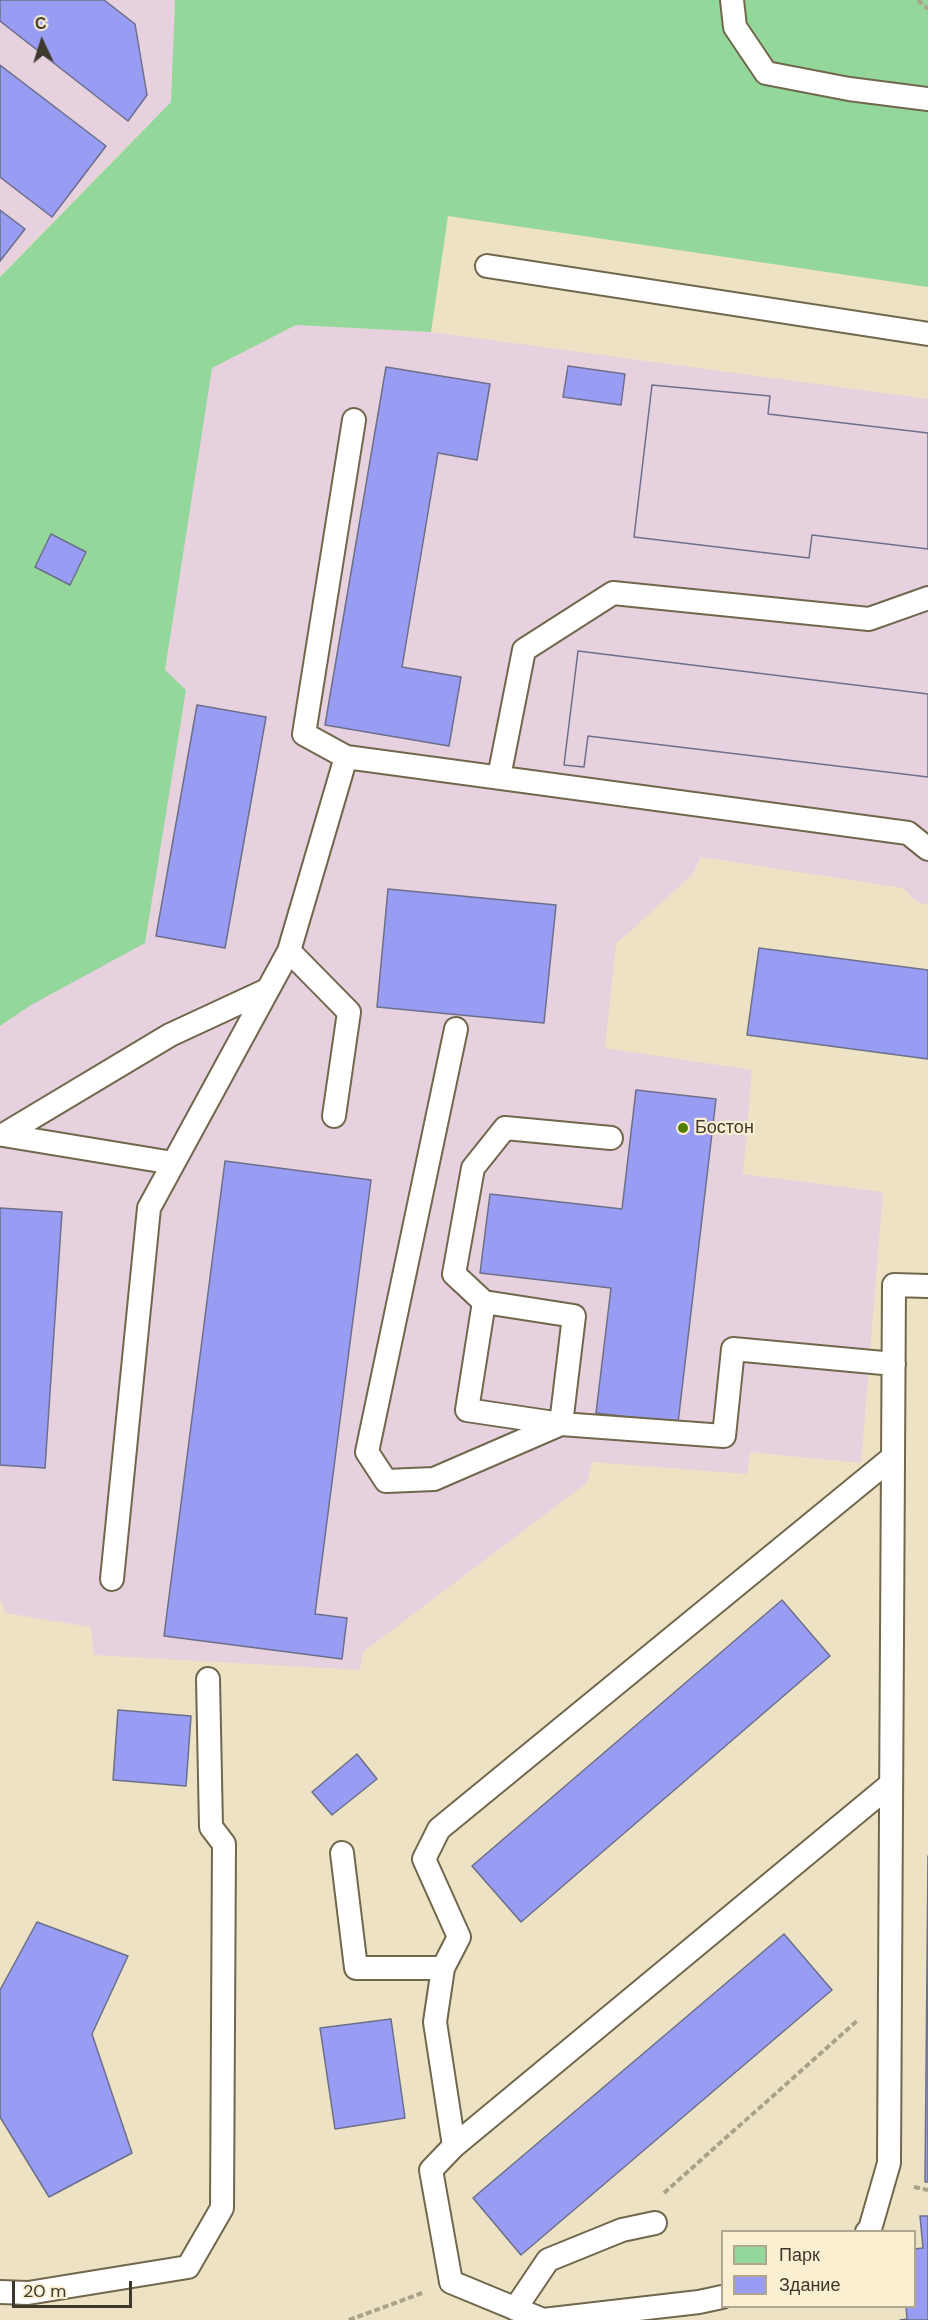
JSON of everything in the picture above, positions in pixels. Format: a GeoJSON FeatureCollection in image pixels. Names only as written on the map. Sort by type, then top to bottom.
{"type":"FeatureCollection","features":[{"type":"Feature","properties":{"kind":"lane"},"geometry":{"type":"LineString","coordinates":[[732,0],[735,27],[766,74],[928,101]]}},
{"type":"Feature","properties":{"kind":"lane"},"geometry":{"type":"LineString","coordinates":[[487,266],[928,334]]}},
{"type":"Feature","properties":{"kind":"lane"},"geometry":{"type":"LineString","coordinates":[[354,420],[304,734],[346,757],[908,833],[928,849]]}},
{"type":"Feature","properties":{"kind":"lane"},"geometry":{"type":"LineString","coordinates":[[499,777],[524,650],[612,593],[869,619],[928,598]]}},
{"type":"Feature","properties":{"kind":"lane"},"geometry":{"type":"LineString","coordinates":[[112,1579],[149,1208],[289,951],[346,757]]}},
{"type":"Feature","properties":{"kind":"lane"},"geometry":{"type":"LineString","coordinates":[[289,951],[350,1012],[334,1116]]}},
{"type":"Feature","properties":{"kind":"lane"},"geometry":{"type":"LineString","coordinates":[[173,1163],[3,1135],[170,1035],[267,990]]}},
{"type":"Feature","properties":{"kind":"lane"},"geometry":{"type":"LineString","coordinates":[[456,1029],[367,1452],[386,1481],[434,1479],[561,1424]]}},
{"type":"Feature","properties":{"kind":"lane"},"geometry":{"type":"LineString","coordinates":[[561,1424],[574,1316],[484,1302],[454,1274],[473,1168],[505,1128],[611,1138]]}},
{"type":"Feature","properties":{"kind":"lane"},"geometry":{"type":"LineString","coordinates":[[869,2230],[889,2163],[894,1285],[928,1286]]}},
{"type":"Feature","properties":{"kind":"lane"},"geometry":{"type":"LineString","coordinates":[[484,1302],[467,1410],[561,1424],[724,1436],[733,1349],[894,1364]]}},
{"type":"Feature","properties":{"kind":"lane"},"geometry":{"type":"LineString","coordinates":[[454,2146],[435,2022],[443,1968],[459,1937],[424,1859],[440,1829],[893,1457]]}},
{"type":"Feature","properties":{"kind":"lane"},"geometry":{"type":"LineString","coordinates":[[0,2292],[28,2293],[188,2267],[222,2208],[224,1844],[211,1827],[208,1679]]}},
{"type":"Feature","properties":{"kind":"lane"},"geometry":{"type":"LineString","coordinates":[[721,2297],[543,2320],[451,2282],[431,2170],[454,2146],[891,1784]]}},
{"type":"Feature","properties":{"kind":"lane"},"geometry":{"type":"LineString","coordinates":[[342,1853],[356,1968],[443,1968]]}},
{"type":"Feature","properties":{"kind":"lane"},"geometry":{"type":"LineString","coordinates":[[515,2309],[548,2260],[622,2230],[655,2223]]}},
{"type":"Feature","properties":{"kind":"path"},"geometry":{"type":"LineString","coordinates":[[918,0],[928,9]]}},
{"type":"Feature","properties":{"kind":"path"},"geometry":{"type":"LineString","coordinates":[[622,2230],[890,1992]]}},
{"type":"Feature","properties":{"kind":"path"},"geometry":{"type":"LineString","coordinates":[[349,2320],[451,2282]]}},
{"type":"Feature","properties":{"kind":"shaded area"},"geometry":{"type":"Polygon","coordinates":[[[0,0],[175,0],[171,102],[0,276],[0,0]]]}},
{"type":"Feature","properties":{"kind":"shaded area"},"geometry":{"type":"Polygon","coordinates":[[[296,325],[431,332],[928,399],[928,904],[918,903],[903,888],[701,857],[693,874],[616,944],[605,1048],[752,1070],[743,1174],[883,1192],[861,1463],[750,1452],[747,1474],[592,1462],[587,1483],[363,1652],[360,1670],[94,1655],[91,1627],[5,1613],[0,1599],[0,1026],[31,1005],[165,670],[189,499],[212,368],[296,325]]]}},
{"type":"Feature","properties":{"kind":"green space"},"geometry":{"type":"Polygon","coordinates":[[[175,0],[928,0],[928,287],[448,216],[431,332],[296,325],[212,368],[165,670],[186,690],[145,943],[31,1005],[0,1026],[0,277],[171,102],[175,0]]]}},
{"type":"Feature","properties":{"kind":"building"},"geometry":{"type":"Polygon","coordinates":[[[0,0],[104,0],[135,24],[147,95],[128,121],[0,21],[0,0]]]}},
{"type":"Feature","properties":{"kind":"building"},"geometry":{"type":"Polygon","coordinates":[[[0,65],[106,146],[52,217],[0,177],[0,65]]]}},
{"type":"Feature","properties":{"kind":"building"},"geometry":{"type":"Polygon","coordinates":[[[0,210],[25,229],[0,261],[0,210]]]}},
{"type":"Feature","properties":{"kind":"building"},"geometry":{"type":"Polygon","coordinates":[[[568,366],[625,374],[621,405],[563,397],[568,366]]]}},
{"type":"Feature","properties":{"kind":"building"},"geometry":{"type":"Polygon","coordinates":[[[386,367],[490,384],[477,460],[438,453],[402,667],[461,677],[449,746],[325,725],[386,367]]]}},
{"type":"Feature","properties":{"kind":"building"},"geometry":{"type":"Polygon","coordinates":[[[652,385],[770,396],[768,414],[928,433],[928,549],[812,535],[809,558],[634,537],[652,385]]]}},
{"type":"Feature","properties":{"kind":"building"},"geometry":{"type":"Polygon","coordinates":[[[652,385],[770,396],[768,414],[928,433],[928,549],[812,535],[809,558],[634,537],[652,385]]]}},
{"type":"Feature","properties":{"kind":"building"},"geometry":{"type":"Polygon","coordinates":[[[51,534],[86,552],[70,585],[35,567],[51,534]]]}},
{"type":"Feature","properties":{"kind":"building"},"geometry":{"type":"Polygon","coordinates":[[[578,651],[928,694],[928,777],[588,736],[584,767],[564,765],[578,651]]]}},
{"type":"Feature","properties":{"kind":"building"},"geometry":{"type":"Polygon","coordinates":[[[578,651],[928,694],[928,777],[588,736],[584,767],[564,765],[578,651]]]}},
{"type":"Feature","properties":{"kind":"building"},"geometry":{"type":"Polygon","coordinates":[[[197,705],[266,717],[225,948],[156,936],[197,705]]]}},
{"type":"Feature","properties":{"kind":"building"},"geometry":{"type":"Polygon","coordinates":[[[388,889],[556,905],[544,1023],[377,1007],[388,889]]]}},
{"type":"Feature","properties":{"kind":"building"},"geometry":{"type":"Polygon","coordinates":[[[759,948],[928,970],[928,1059],[747,1035],[759,948]]]}},
{"type":"Feature","properties":{"kind":"building"},"geometry":{"type":"Polygon","coordinates":[[[636,1090],[716,1099],[678,1423],[596,1413],[611,1288],[480,1273],[490,1194],[622,1209],[636,1090]]]}},
{"type":"Feature","properties":{"kind":"building"},"geometry":{"type":"Polygon","coordinates":[[[225,1161],[371,1180],[315,1614],[347,1618],[342,1659],[164,1636],[225,1161]]]}},
{"type":"Feature","properties":{"kind":"building"},"geometry":{"type":"Polygon","coordinates":[[[0,1208],[62,1212],[45,1468],[0,1465],[0,1208]]]}},
{"type":"Feature","properties":{"kind":"building"},"geometry":{"type":"Polygon","coordinates":[[[782,1600],[830,1656],[521,1922],[472,1866],[782,1600]]]}},
{"type":"Feature","properties":{"kind":"building"},"geometry":{"type":"Polygon","coordinates":[[[118,1710],[191,1716],[186,1786],[113,1780],[118,1710]]]}},
{"type":"Feature","properties":{"kind":"building"},"geometry":{"type":"Polygon","coordinates":[[[357,1754],[377,1779],[332,1815],[312,1792],[357,1754]]]}},
{"type":"Feature","properties":{"kind":"building"},"geometry":{"type":"Polygon","coordinates":[[[928,1856],[928,2182],[925,2182],[928,1856]]]}},
{"type":"Feature","properties":{"kind":"building"},"geometry":{"type":"Polygon","coordinates":[[[37,1922],[128,1956],[92,2034],[132,2153],[49,2197],[0,2117],[0,1990],[37,1922]]]}},
{"type":"Feature","properties":{"kind":"building"},"geometry":{"type":"Polygon","coordinates":[[[784,1934],[832,1990],[521,2255],[473,2198],[784,1934]]]}},
{"type":"Feature","properties":{"kind":"building"},"geometry":{"type":"Polygon","coordinates":[[[391,2019],[405,2118],[335,2129],[320,2028],[391,2019]]]}},
{"type":"Feature","properties":{"kind":"building"},"geometry":{"type":"Polygon","coordinates":[[[920,2216],[928,2216],[928,2320],[900,2320],[907,2319],[906,2308],[916,2308],[916,2249],[923,2248],[920,2216]]]}},
{"type":"Feature","properties":{"kind":"place","name":"Бостон"},"geometry":{"type":"Point","coordinates":[683,1128]}}]}
